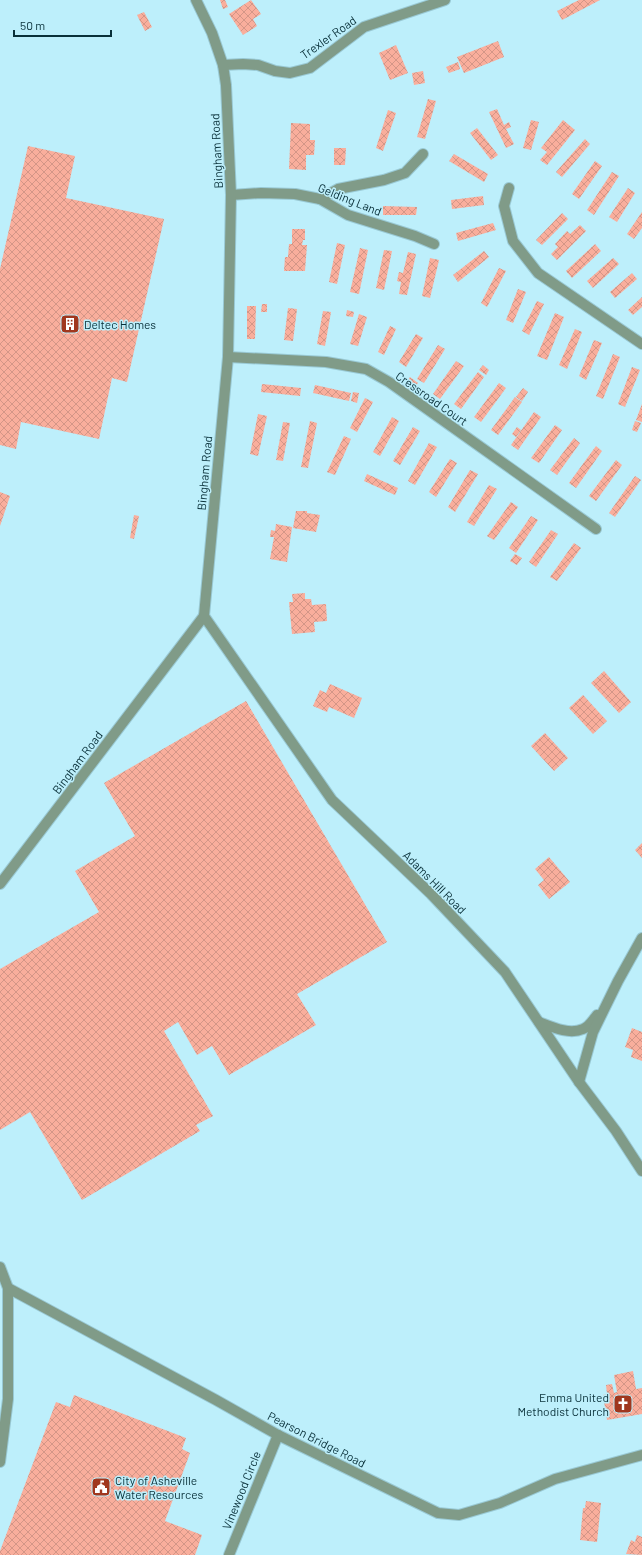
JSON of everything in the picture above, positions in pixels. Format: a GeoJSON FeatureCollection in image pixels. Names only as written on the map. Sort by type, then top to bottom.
{"type":"FeatureCollection","features":[{"type":"Feature","properties":{"kind":"street","name":"Bingham Road"},"geometry":{"type":"LineString","coordinates":[[0,884],[204,616],[228,357],[231,195],[226,85],[223,65],[212,33],[196,0]]}},
{"type":"Feature","properties":{"kind":"street","name":"Trexler Road"},"geometry":{"type":"LineString","coordinates":[[223,65],[258,65],[275,71],[290,73],[310,68],[364,27],[424,4],[445,0]]}},
{"type":"Feature","properties":{"kind":"street"},"geometry":{"type":"LineString","coordinates":[[320,199],[338,189],[384,180],[405,173],[423,154]]}},
{"type":"Feature","properties":{"kind":"street"},"geometry":{"type":"LineString","coordinates":[[509,188],[504,206],[513,241],[538,273],[642,344]]}},
{"type":"Feature","properties":{"kind":"street","name":"Gelding Land"},"geometry":{"type":"LineString","coordinates":[[231,195],[268,193],[295,194],[320,199],[348,215],[415,236],[434,244]]}},
{"type":"Feature","properties":{"kind":"street","name":"Cressroad Court"},"geometry":{"type":"LineString","coordinates":[[228,357],[326,362],[366,369],[389,382],[596,529]]}},
{"type":"Feature","properties":{"kind":"street","name":"Adams Hill Road"},"geometry":{"type":"LineString","coordinates":[[204,616],[332,800],[429,892],[505,972],[579,1082],[616,1130],[642,1171]]}},
{"type":"Feature","properties":{"kind":"street"},"geometry":{"type":"LineString","coordinates":[[579,1082],[593,1032],[642,938]]}},
{"type":"Feature","properties":{"kind":"street"},"geometry":{"type":"LineString","coordinates":[[538,1022],[562,1030],[583,1029],[592,1022],[607,1003]]}},
{"type":"Feature","properties":{"kind":"street"},"geometry":{"type":"LineString","coordinates":[[0,1267],[8,1288],[8,1399],[0,1462]]}},
{"type":"Feature","properties":{"kind":"street"},"geometry":{"type":"LineString","coordinates":[[0,1297],[8,1288]]}},
{"type":"Feature","properties":{"kind":"street","name":"Pearson Bridge Road"},"geometry":{"type":"LineString","coordinates":[[8,1288],[209,1396],[278,1435],[438,1513],[459,1515],[500,1503],[555,1479],[642,1455]]}},
{"type":"Feature","properties":{"kind":"street","name":"Vinewood Circle"},"geometry":{"type":"LineString","coordinates":[[229,1555],[278,1435]]}},
{"type":"Feature","properties":{"kind":"building"},"geometry":{"type":"Polygon","coordinates":[[[220,0],[225,0],[228,7],[223,9],[220,0]]]}},
{"type":"Feature","properties":{"kind":"building"},"geometry":{"type":"Polygon","coordinates":[[[251,0],[261,14],[253,19],[257,26],[243,35],[229,14],[251,0]]]}},
{"type":"Feature","properties":{"kind":"building"},"geometry":{"type":"Polygon","coordinates":[[[579,0],[600,0],[562,20],[557,11],[579,0]]]}},
{"type":"Feature","properties":{"kind":"building"},"geometry":{"type":"Polygon","coordinates":[[[144,12],[152,27],[145,31],[137,15],[144,12]]]}},
{"type":"Feature","properties":{"kind":"building"},"geometry":{"type":"Polygon","coordinates":[[[498,41],[504,57],[464,73],[457,57],[498,41]]]}},
{"type":"Feature","properties":{"kind":"building"},"geometry":{"type":"Polygon","coordinates":[[[396,45],[408,73],[390,80],[379,53],[396,45]]]}},
{"type":"Feature","properties":{"kind":"building"},"geometry":{"type":"Polygon","coordinates":[[[458,62],[460,69],[449,73],[446,67],[458,62]]]}},
{"type":"Feature","properties":{"kind":"building"},"geometry":{"type":"Polygon","coordinates":[[[423,71],[425,83],[414,85],[412,73],[423,71]]]}},
{"type":"Feature","properties":{"kind":"building"},"geometry":{"type":"Polygon","coordinates":[[[428,99],[436,101],[425,139],[417,137],[428,99]]]}},
{"type":"Feature","properties":{"kind":"building"},"geometry":{"type":"Polygon","coordinates":[[[497,109],[504,125],[509,122],[511,127],[506,129],[514,144],[506,148],[489,112],[497,109]]]}},
{"type":"Feature","properties":{"kind":"building"},"geometry":{"type":"Polygon","coordinates":[[[388,110],[396,113],[383,151],[376,148],[388,110]]]}},
{"type":"Feature","properties":{"kind":"building"},"geometry":{"type":"Polygon","coordinates":[[[531,120],[539,122],[531,150],[523,148],[531,120]]]}},
{"type":"Feature","properties":{"kind":"building"},"geometry":{"type":"Polygon","coordinates":[[[563,120],[575,130],[547,165],[540,160],[547,152],[541,148],[563,120]]]}},
{"type":"Feature","properties":{"kind":"building"},"geometry":{"type":"Polygon","coordinates":[[[291,123],[310,124],[310,140],[315,140],[314,155],[306,155],[306,170],[289,169],[291,123]]]}},
{"type":"Feature","properties":{"kind":"building"},"geometry":{"type":"Polygon","coordinates":[[[477,128],[498,155],[491,160],[470,133],[477,128]]]}},
{"type":"Feature","properties":{"kind":"building"},"geometry":{"type":"Polygon","coordinates":[[[585,139],[590,144],[562,177],[556,172],[585,139]]]}},
{"type":"Feature","properties":{"kind":"building","name":"Deltec Homes"},"geometry":{"type":"Polygon","coordinates":[[[28,146],[75,156],[66,198],[164,219],[127,382],[112,378],[99,439],[21,422],[16,449],[0,445],[0,269],[28,146]]]}},
{"type":"Feature","properties":{"kind":"building"},"geometry":{"type":"Polygon","coordinates":[[[334,148],[346,148],[345,165],[334,165],[334,148]]]}},
{"type":"Feature","properties":{"kind":"building"},"geometry":{"type":"Polygon","coordinates":[[[454,154],[488,174],[484,182],[449,161],[454,154]]]}},
{"type":"Feature","properties":{"kind":"building"},"geometry":{"type":"Polygon","coordinates":[[[595,161],[602,166],[579,199],[572,194],[595,161]]]}},
{"type":"Feature","properties":{"kind":"building"},"geometry":{"type":"Polygon","coordinates":[[[612,172],[619,176],[594,215],[587,210],[612,172]]]}},
{"type":"Feature","properties":{"kind":"building"},"geometry":{"type":"Polygon","coordinates":[[[628,188],[635,193],[617,222],[609,217],[628,188]]]}},
{"type":"Feature","properties":{"kind":"building"},"geometry":{"type":"Polygon","coordinates":[[[483,196],[484,205],[452,209],[451,200],[483,196]]]}},
{"type":"Feature","properties":{"kind":"building"},"geometry":{"type":"Polygon","coordinates":[[[383,206],[417,207],[416,215],[383,215],[383,206]]]}},
{"type":"Feature","properties":{"kind":"building"},"geometry":{"type":"Polygon","coordinates":[[[642,212],[642,228],[634,239],[627,234],[642,212]]]}},
{"type":"Feature","properties":{"kind":"building"},"geometry":{"type":"Polygon","coordinates":[[[562,213],[568,219],[542,245],[536,240],[562,213]]]}},
{"type":"Feature","properties":{"kind":"building"},"geometry":{"type":"Polygon","coordinates":[[[493,223],[496,230],[458,241],[456,233],[493,223]]]}},
{"type":"Feature","properties":{"kind":"building"},"geometry":{"type":"Polygon","coordinates":[[[580,225],[586,231],[557,260],[551,254],[558,247],[555,244],[567,231],[570,234],[580,225]]]}},
{"type":"Feature","properties":{"kind":"building"},"geometry":{"type":"Polygon","coordinates":[[[292,229],[305,229],[305,240],[303,240],[302,245],[307,245],[305,271],[284,271],[285,257],[288,257],[289,244],[292,244],[292,229]]]}},
{"type":"Feature","properties":{"kind":"building"},"geometry":{"type":"Polygon","coordinates":[[[337,243],[345,245],[337,284],[329,282],[337,243]]]}},
{"type":"Feature","properties":{"kind":"building"},"geometry":{"type":"Polygon","coordinates":[[[595,244],[601,251],[572,278],[566,271],[595,244]]]}},
{"type":"Feature","properties":{"kind":"building"},"geometry":{"type":"Polygon","coordinates":[[[360,248],[368,250],[359,294],[350,292],[360,248]]]}},
{"type":"Feature","properties":{"kind":"building"},"geometry":{"type":"Polygon","coordinates":[[[384,250],[392,251],[384,290],[376,288],[384,250]]]}},
{"type":"Feature","properties":{"kind":"building"},"geometry":{"type":"Polygon","coordinates":[[[484,251],[489,257],[458,282],[453,275],[484,251]]]}},
{"type":"Feature","properties":{"kind":"building"},"geometry":{"type":"Polygon","coordinates":[[[408,252],[416,254],[407,295],[399,294],[401,282],[397,281],[399,272],[403,273],[408,252]]]}},
{"type":"Feature","properties":{"kind":"building"},"geometry":{"type":"Polygon","coordinates":[[[430,258],[439,260],[430,298],[422,296],[430,258]]]}},
{"type":"Feature","properties":{"kind":"building"},"geometry":{"type":"Polygon","coordinates":[[[613,258],[619,264],[593,288],[587,281],[613,258]]]}},
{"type":"Feature","properties":{"kind":"building"},"geometry":{"type":"Polygon","coordinates":[[[499,268],[506,271],[487,307],[481,303],[499,268]]]}},
{"type":"Feature","properties":{"kind":"building"},"geometry":{"type":"Polygon","coordinates":[[[632,273],[637,279],[615,298],[610,292],[632,273]]]}},
{"type":"Feature","properties":{"kind":"building"},"geometry":{"type":"Polygon","coordinates":[[[518,289],[526,292],[513,323],[506,320],[518,289]]]}},
{"type":"Feature","properties":{"kind":"building"},"geometry":{"type":"Polygon","coordinates":[[[642,297],[642,307],[633,315],[628,310],[642,297]]]}},
{"type":"Feature","properties":{"kind":"building"},"geometry":{"type":"Polygon","coordinates":[[[537,301],[544,304],[529,335],[522,331],[537,301]]]}},
{"type":"Feature","properties":{"kind":"building"},"geometry":{"type":"Polygon","coordinates":[[[262,304],[267,304],[267,312],[261,312],[262,304]]]}},
{"type":"Feature","properties":{"kind":"building"},"geometry":{"type":"Polygon","coordinates":[[[247,306],[256,306],[255,339],[247,339],[247,306]]]}},
{"type":"Feature","properties":{"kind":"building"},"geometry":{"type":"Polygon","coordinates":[[[288,308],[297,309],[293,341],[284,340],[288,308]]]}},
{"type":"Feature","properties":{"kind":"building"},"geometry":{"type":"Polygon","coordinates":[[[347,310],[354,312],[353,317],[346,316],[347,310]]]}},
{"type":"Feature","properties":{"kind":"building"},"geometry":{"type":"Polygon","coordinates":[[[323,311],[331,312],[325,346],[317,344],[323,311]]]}},
{"type":"Feature","properties":{"kind":"building"},"geometry":{"type":"Polygon","coordinates":[[[555,313],[564,317],[547,360],[537,356],[555,313]]]}},
{"type":"Feature","properties":{"kind":"building"},"geometry":{"type":"Polygon","coordinates":[[[359,314],[367,317],[358,346],[350,344],[359,314]]]}},
{"type":"Feature","properties":{"kind":"building"},"geometry":{"type":"Polygon","coordinates":[[[390,326],[396,329],[384,355],[378,352],[390,326]]]}},
{"type":"Feature","properties":{"kind":"building"},"geometry":{"type":"Polygon","coordinates":[[[575,329],[582,332],[567,369],[559,365],[575,329]]]}},
{"type":"Feature","properties":{"kind":"building"},"geometry":{"type":"Polygon","coordinates":[[[416,334],[423,338],[406,367],[399,362],[416,334]]]}},
{"type":"Feature","properties":{"kind":"building"},"geometry":{"type":"Polygon","coordinates":[[[594,340],[602,343],[586,380],[579,376],[594,340]]]}},
{"type":"Feature","properties":{"kind":"building"},"geometry":{"type":"Polygon","coordinates":[[[438,345],[445,349],[424,383],[417,379],[438,345]]]}},
{"type":"Feature","properties":{"kind":"building"},"geometry":{"type":"Polygon","coordinates":[[[613,354],[620,357],[603,399],[596,396],[613,354]]]}},
{"type":"Feature","properties":{"kind":"building"},"geometry":{"type":"Polygon","coordinates":[[[456,361],[464,366],[440,399],[433,394],[456,361]]]}},
{"type":"Feature","properties":{"kind":"building"},"geometry":{"type":"Polygon","coordinates":[[[483,365],[489,370],[486,375],[479,370],[483,365]]]}},
{"type":"Feature","properties":{"kind":"building"},"geometry":{"type":"Polygon","coordinates":[[[632,367],[640,370],[625,407],[618,404],[632,367]]]}},
{"type":"Feature","properties":{"kind":"building"},"geometry":{"type":"Polygon","coordinates":[[[478,372],[484,377],[461,409],[454,404],[478,372]]]}},
{"type":"Feature","properties":{"kind":"building"},"geometry":{"type":"Polygon","coordinates":[[[410,377],[418,383],[411,393],[403,387],[410,377]]]}},
{"type":"Feature","properties":{"kind":"building"},"geometry":{"type":"Polygon","coordinates":[[[499,383],[506,388],[481,422],[474,417],[499,383]]]}},
{"type":"Feature","properties":{"kind":"building"},"geometry":{"type":"Polygon","coordinates":[[[262,384],[301,388],[300,396],[261,392],[262,384]]]}},
{"type":"Feature","properties":{"kind":"building"},"geometry":{"type":"Polygon","coordinates":[[[315,385],[351,393],[349,401],[313,393],[315,385]]]}},
{"type":"Feature","properties":{"kind":"building"},"geometry":{"type":"Polygon","coordinates":[[[523,388],[528,392],[522,401],[516,397],[523,388]]]}},
{"type":"Feature","properties":{"kind":"building"},"geometry":{"type":"Polygon","coordinates":[[[353,392],[359,393],[357,403],[351,401],[353,392]]]}},
{"type":"Feature","properties":{"kind":"building"},"geometry":{"type":"Polygon","coordinates":[[[515,397],[522,402],[498,435],[491,430],[515,397]]]}},
{"type":"Feature","properties":{"kind":"building"},"geometry":{"type":"Polygon","coordinates":[[[365,398],[373,402],[357,432],[350,428],[365,398]]]}},
{"type":"Feature","properties":{"kind":"building"},"geometry":{"type":"Polygon","coordinates":[[[642,404],[642,422],[636,420],[642,404]]]}},
{"type":"Feature","properties":{"kind":"building"},"geometry":{"type":"Polygon","coordinates":[[[534,412],[541,417],[518,450],[511,445],[534,412]]]}},
{"type":"Feature","properties":{"kind":"building"},"geometry":{"type":"Polygon","coordinates":[[[258,414],[267,416],[258,456],[250,454],[258,414]]]}},
{"type":"Feature","properties":{"kind":"building"},"geometry":{"type":"Polygon","coordinates":[[[392,417],[399,421],[380,456],[373,452],[392,417]]]}},
{"type":"Feature","properties":{"kind":"building"},"geometry":{"type":"Polygon","coordinates":[[[310,421],[317,423],[308,468],[301,467],[310,421]]]}},
{"type":"Feature","properties":{"kind":"building"},"geometry":{"type":"Polygon","coordinates":[[[635,421],[641,423],[637,432],[632,430],[635,421]]]}},
{"type":"Feature","properties":{"kind":"building"},"geometry":{"type":"Polygon","coordinates":[[[283,422],[290,423],[283,461],[276,460],[283,422]]]}},
{"type":"Feature","properties":{"kind":"building"},"geometry":{"type":"Polygon","coordinates":[[[555,425],[562,430],[539,463],[531,458],[555,425]]]}},
{"type":"Feature","properties":{"kind":"building"},"geometry":{"type":"Polygon","coordinates":[[[413,427],[420,431],[400,465],[393,461],[413,427]]]}},
{"type":"Feature","properties":{"kind":"building"},"geometry":{"type":"Polygon","coordinates":[[[517,427],[521,430],[516,437],[512,434],[517,427]]]}},
{"type":"Feature","properties":{"kind":"building"},"geometry":{"type":"Polygon","coordinates":[[[344,436],[351,439],[335,475],[327,472],[344,436]]]}},
{"type":"Feature","properties":{"kind":"building"},"geometry":{"type":"Polygon","coordinates":[[[574,438],[580,443],[557,475],[550,470],[574,438]]]}},
{"type":"Feature","properties":{"kind":"building"},"geometry":{"type":"Polygon","coordinates":[[[429,443],[437,447],[415,485],[408,481],[429,443]]]}},
{"type":"Feature","properties":{"kind":"building"},"geometry":{"type":"Polygon","coordinates":[[[596,446],[602,451],[576,488],[569,483],[596,446]]]}},
{"type":"Feature","properties":{"kind":"building"},"geometry":{"type":"Polygon","coordinates":[[[450,459],[457,463],[436,497],[429,492],[450,459]]]}},
{"type":"Feature","properties":{"kind":"building"},"geometry":{"type":"Polygon","coordinates":[[[616,460],[622,465],[596,501],[589,496],[616,460]]]}},
{"type":"Feature","properties":{"kind":"building"},"geometry":{"type":"Polygon","coordinates":[[[470,470],[478,474],[455,512],[448,507],[470,470]]]}},
{"type":"Feature","properties":{"kind":"building"},"geometry":{"type":"Polygon","coordinates":[[[367,474],[398,488],[395,495],[364,481],[367,474]]]}},
{"type":"Feature","properties":{"kind":"building"},"geometry":{"type":"Polygon","coordinates":[[[635,476],[641,480],[615,517],[609,513],[635,476]]]}},
{"type":"Feature","properties":{"kind":"building"},"geometry":{"type":"Polygon","coordinates":[[[489,485],[497,489],[474,526],[467,522],[489,485]]]}},
{"type":"Feature","properties":{"kind":"building"},"geometry":{"type":"Polygon","coordinates":[[[0,492],[10,496],[0,526],[0,492]]]}},
{"type":"Feature","properties":{"kind":"building"},"geometry":{"type":"Polygon","coordinates":[[[511,502],[518,507],[494,540],[487,536],[511,502]]]}},
{"type":"Feature","properties":{"kind":"building"},"geometry":{"type":"Polygon","coordinates":[[[296,511],[307,511],[307,513],[320,515],[316,532],[293,528],[296,511]]]}},
{"type":"Feature","properties":{"kind":"building"},"geometry":{"type":"Polygon","coordinates":[[[134,515],[139,516],[134,539],[130,538],[134,515]]]}},
{"type":"Feature","properties":{"kind":"building"},"geometry":{"type":"Polygon","coordinates":[[[531,516],[538,520],[516,553],[509,548],[531,516]]]}},
{"type":"Feature","properties":{"kind":"building"},"geometry":{"type":"Polygon","coordinates":[[[276,524],[292,527],[287,562],[270,559],[274,537],[270,537],[271,530],[275,531],[276,524]]]}},
{"type":"Feature","properties":{"kind":"building"},"geometry":{"type":"Polygon","coordinates":[[[551,530],[558,534],[536,567],[529,562],[551,530]]]}},
{"type":"Feature","properties":{"kind":"building"},"geometry":{"type":"Polygon","coordinates":[[[574,543],[581,548],[557,581],[550,577],[574,543]]]}},
{"type":"Feature","properties":{"kind":"building"},"geometry":{"type":"Polygon","coordinates":[[[515,554],[522,558],[517,565],[510,561],[515,554]]]}},
{"type":"Feature","properties":{"kind":"building"},"geometry":{"type":"Polygon","coordinates":[[[305,593],[305,599],[311,599],[312,605],[326,604],[327,621],[314,622],[315,632],[292,634],[289,602],[293,602],[292,594],[305,593]]]}},
{"type":"Feature","properties":{"kind":"building"},"geometry":{"type":"Polygon","coordinates":[[[604,671],[631,702],[619,713],[591,683],[604,671]]]}},
{"type":"Feature","properties":{"kind":"building"},"geometry":{"type":"Polygon","coordinates":[[[330,684],[362,698],[354,718],[329,707],[327,712],[313,706],[320,690],[326,693],[330,684]]]}},
{"type":"Feature","properties":{"kind":"building"},"geometry":{"type":"Polygon","coordinates":[[[583,695],[607,721],[593,734],[569,708],[583,695]]]}},
{"type":"Feature","properties":{"kind":"building"},"geometry":{"type":"Polygon","coordinates":[[[246,701],[387,942],[297,994],[316,1025],[229,1075],[212,1046],[197,1055],[178,1022],[164,1031],[213,1116],[196,1125],[200,1131],[82,1200],[30,1112],[0,1130],[0,969],[99,912],[75,871],[135,836],[104,783],[246,701]]]}},
{"type":"Feature","properties":{"kind":"building"},"geometry":{"type":"Polygon","coordinates":[[[545,733],[568,758],[554,771],[531,746],[545,733]]]}},
{"type":"Feature","properties":{"kind":"building"},"geometry":{"type":"Polygon","coordinates":[[[642,843],[642,858],[635,850],[642,843]]]}},
{"type":"Feature","properties":{"kind":"building"},"geometry":{"type":"Polygon","coordinates":[[[549,857],[570,882],[549,899],[538,885],[544,880],[535,869],[549,857]]]}},
{"type":"Feature","properties":{"kind":"building"},"geometry":{"type":"Polygon","coordinates":[[[632,1028],[642,1032],[642,1061],[631,1057],[633,1050],[625,1047],[632,1028]]]}},
{"type":"Feature","properties":{"kind":"building","name":"Emma United Methodist Church"},"geometry":{"type":"Polygon","coordinates":[[[633,1371],[636,1389],[642,1388],[642,1414],[607,1420],[603,1395],[607,1394],[606,1385],[612,1384],[614,1393],[617,1392],[614,1375],[633,1371]]]}},
{"type":"Feature","properties":{"kind":"building","name":"City of Asheville Water Resources"},"geometry":{"type":"Polygon","coordinates":[[[74,1395],[186,1438],[182,1449],[190,1453],[165,1521],[202,1535],[195,1555],[0,1555],[0,1551],[56,1402],[70,1407],[74,1395]]]}},
{"type":"Feature","properties":{"kind":"building"},"geometry":{"type":"Polygon","coordinates":[[[586,1501],[601,1503],[597,1542],[580,1540],[583,1508],[585,1508],[586,1501]]]}},
{"type":"Feature","properties":{"kind":"building"},"geometry":{"type":"Polygon","coordinates":[[[637,1535],[642,1537],[642,1555],[626,1554],[631,1540],[635,1542],[637,1535]]]}},
{"type":"Feature","properties":{"kind":"place","name":"Deltec Homes"},"geometry":{"type":"Point","coordinates":[70,324]}},
{"type":"Feature","properties":{"kind":"place","name":"Emma United Methodist Church"},"geometry":{"type":"Point","coordinates":[623,1404]}},
{"type":"Feature","properties":{"kind":"place","name":"City of Asheville Water Resources"},"geometry":{"type":"Point","coordinates":[101,1487]}}]}
